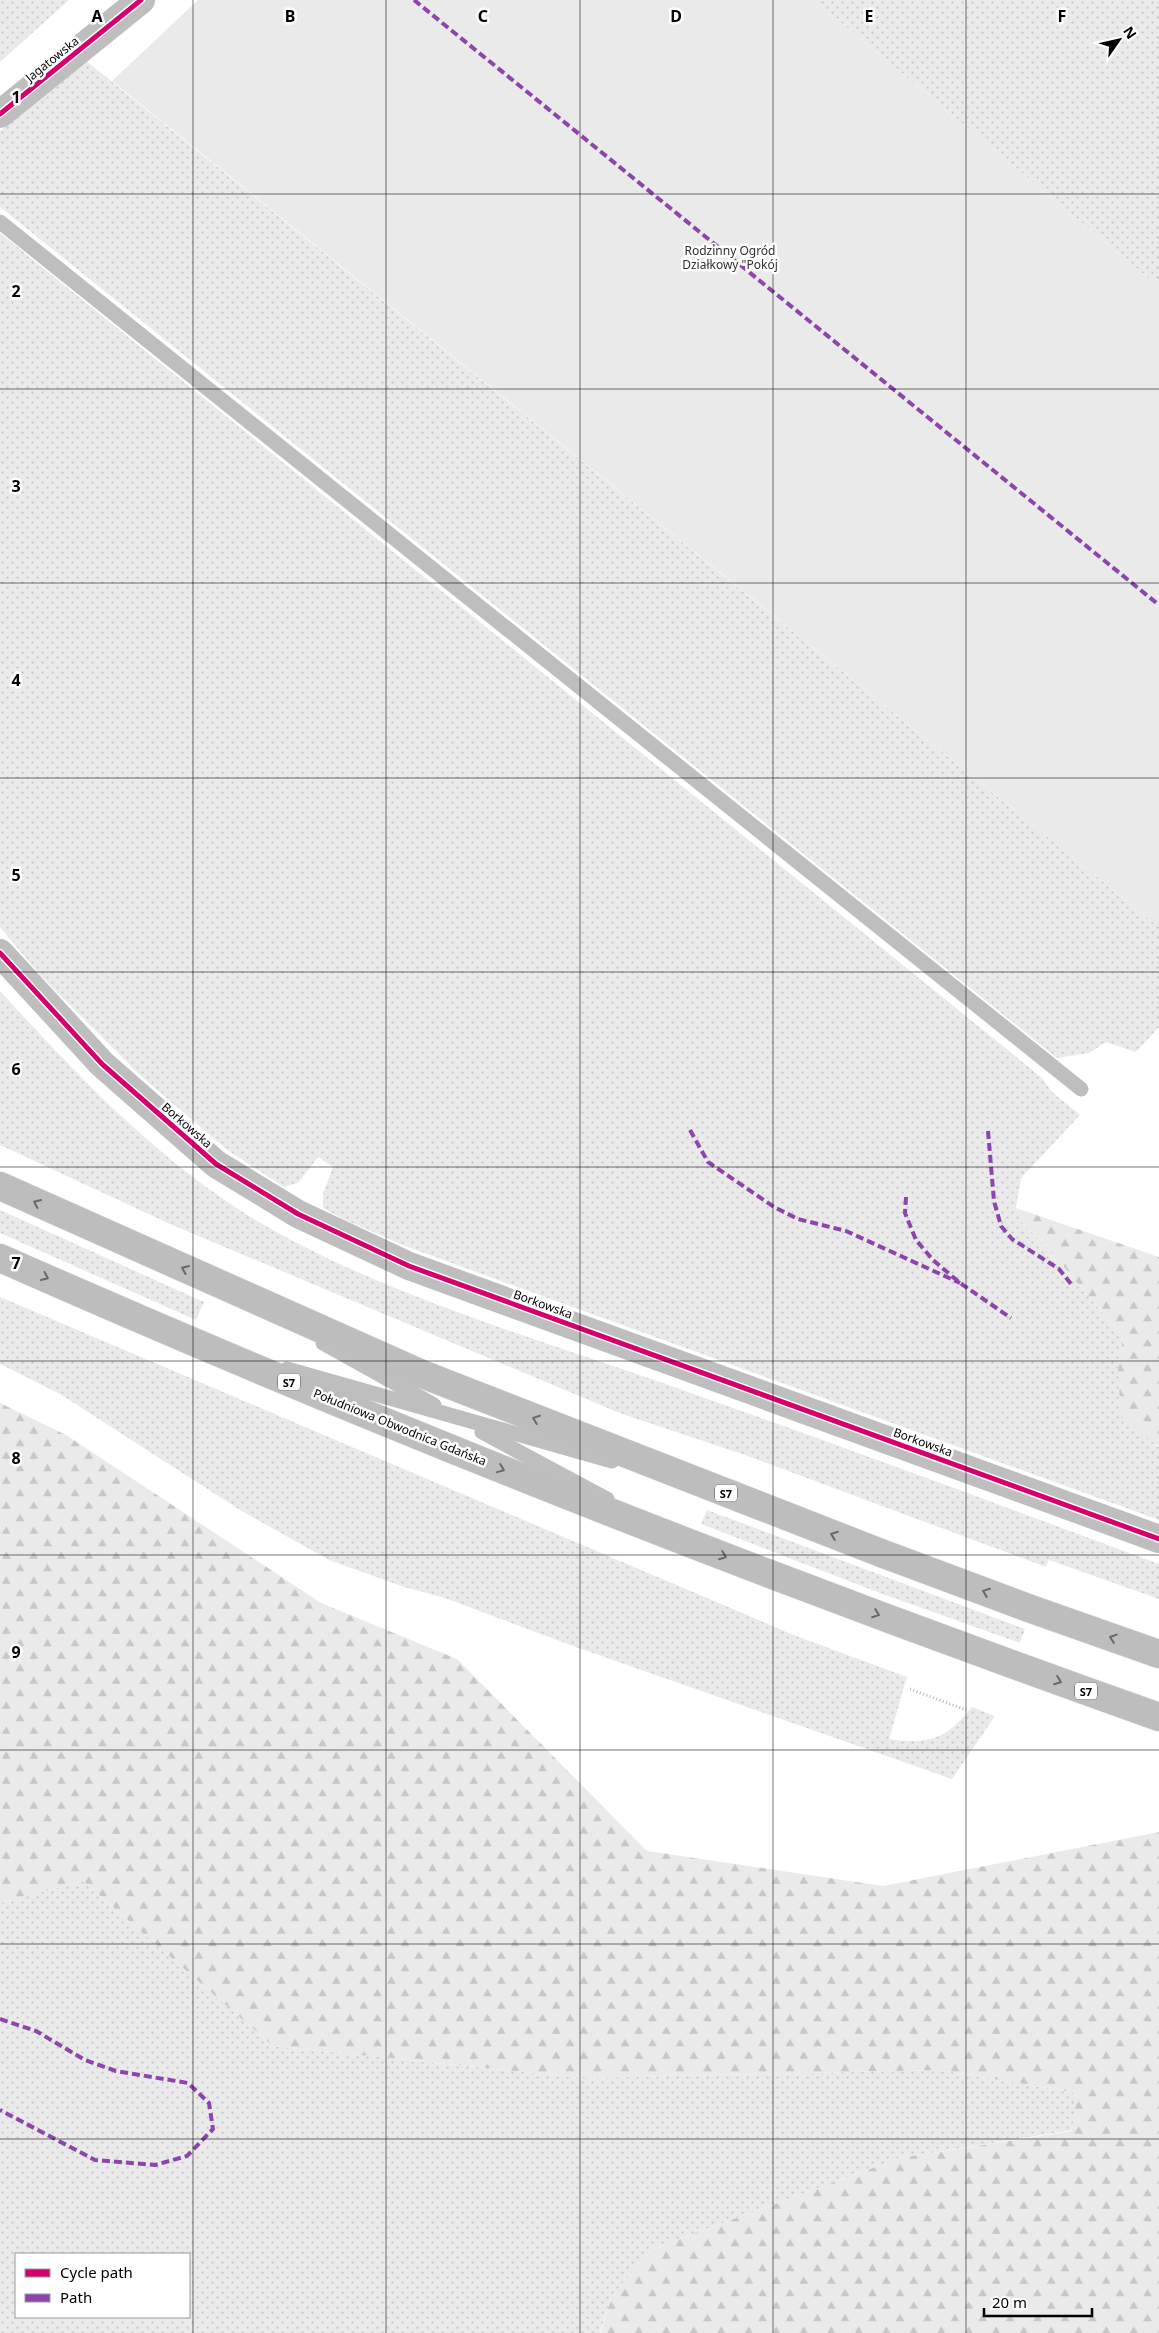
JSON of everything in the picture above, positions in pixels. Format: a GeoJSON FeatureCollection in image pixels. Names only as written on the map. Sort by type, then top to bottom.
{"type":"FeatureCollection","features":[{"type":"Feature","properties":{"kind":"highway","name":"S7"},"geometry":{"type":"LineString","coordinates":[[0,1186],[422,1374],[1032,1609],[1159,1654]]}},
{"type":"Feature","properties":{"kind":"highway","name":"Południowa Obwodnica Gdańska"},"geometry":{"type":"LineString","coordinates":[[0,1258],[185,1339],[692,1544]]}},
{"type":"Feature","properties":{"kind":"highway","name":"S7"},"geometry":{"type":"LineString","coordinates":[[692,1544],[1012,1665],[1159,1717]]}},
{"type":"Feature","properties":{"kind":"street","name":"Jagatowska"},"geometry":{"type":"LineString","coordinates":[[0,114],[141,0]]}},
{"type":"Feature","properties":{"kind":"street","name":"Borkowska"},"geometry":{"type":"LineString","coordinates":[[0,953],[102,1064],[216,1164],[298,1214],[409,1266],[1159,1539]]}},
{"type":"Feature","properties":{"kind":"lane"},"geometry":{"type":"LineString","coordinates":[[0,222],[1081,1089]]}},
{"type":"Feature","properties":{"kind":"lane"},"geometry":{"type":"LineString","coordinates":[[212,1281],[458,1418],[692,1544]]}},
{"type":"Feature","properties":{"kind":"lane"},"geometry":{"type":"LineString","coordinates":[[185,1339],[458,1418],[714,1488]]}},
{"type":"Feature","properties":{"kind":"path"},"geometry":{"type":"LineString","coordinates":[[910,1689],[966,1710]]}},
{"type":"Feature","properties":{"kind":"green space"},"geometry":{"type":"Polygon","coordinates":[[[0,0],[69,0],[0,62],[0,0]]]}},
{"type":"Feature","properties":{"kind":"green space","name":"Rodzinny Ogród Działkowy \"Pokój"},"geometry":{"type":"Polygon","coordinates":[[[198,0],[814,0],[1159,287],[1159,927],[112,81],[198,0]]]}},
{"type":"Feature","properties":{"kind":"green space"},"geometry":{"type":"Polygon","coordinates":[[[814,0],[1159,0],[1159,287],[814,0]]]}},
{"type":"Feature","properties":{"kind":"green space"},"geometry":{"type":"Polygon","coordinates":[[[85,60],[1159,927],[1159,1027],[1136,1052],[1106,1042],[1089,1053],[1057,1058],[0,207],[0,131],[85,60]]]}},
{"type":"Feature","properties":{"kind":"green space"},"geometry":{"type":"Polygon","coordinates":[[[0,233],[1041,1077],[1052,1092],[1080,1115],[1021,1178],[1016,1208],[1022,1222],[1054,1255],[1123,1337],[1118,1371],[1156,1446],[1159,1447],[1159,1520],[405,1246],[343,1219],[323,1208],[323,1193],[333,1167],[318,1157],[298,1183],[284,1187],[226,1149],[141,1076],[39,974],[0,927],[0,233]]]}},
{"type":"Feature","properties":{"kind":"green space"},"geometry":{"type":"Polygon","coordinates":[[[0,991],[58,1054],[151,1143],[218,1195],[254,1219],[300,1245],[399,1290],[451,1310],[783,1426],[1159,1564],[1159,1599],[1049,1560],[1046,1567],[745,1455],[622,1414],[170,1224],[0,1145],[0,991]]]}},
{"type":"Feature","properties":{"kind":"green space"},"geometry":{"type":"Polygon","coordinates":[[[1016,1208],[1159,1257],[1159,1447],[1121,1417],[1118,1371],[1123,1337],[1054,1255],[1022,1222],[1016,1208]]]}},
{"type":"Feature","properties":{"kind":"green space"},"geometry":{"type":"Polygon","coordinates":[[[0,1210],[204,1302],[196,1320],[0,1233],[0,1210]]]}},
{"type":"Feature","properties":{"kind":"green space"},"geometry":{"type":"Polygon","coordinates":[[[0,1297],[796,1636],[907,1677],[889,1739],[916,1741],[936,1737],[954,1726],[972,1707],[995,1716],[952,1779],[573,1646],[445,1598],[404,1587],[329,1560],[240,1510],[60,1394],[0,1364],[0,1297]]]}},
{"type":"Feature","properties":{"kind":"green space"},"geometry":{"type":"Polygon","coordinates":[[[0,1403],[66,1435],[321,1603],[457,1659],[647,1851],[883,1886],[1159,1832],[1159,2333],[601,2333],[611,2297],[652,2249],[900,2158],[1072,2131],[1076,2093],[940,2070],[583,2078],[273,2046],[83,1881],[0,1903],[0,1403]]]}},
{"type":"Feature","properties":{"kind":"green space"},"geometry":{"type":"Polygon","coordinates":[[[707,1510],[1025,1629],[1020,1643],[880,1593],[701,1524],[707,1510]]]}},
{"type":"Feature","properties":{"kind":"green space"},"geometry":{"type":"Polygon","coordinates":[[[83,1881],[273,2046],[583,2078],[940,2070],[1076,2093],[1073,2130],[900,2158],[652,2249],[611,2297],[600,2333],[0,2333],[0,1903],[83,1881]]]}},
{"type":"Feature","properties":{"kind":"marked path"},"geometry":{"type":"LineString","coordinates":[[414,0],[1159,605]]}},
{"type":"Feature","properties":{"kind":"marked path"},"geometry":{"type":"LineString","coordinates":[[690,1130],[708,1162],[774,1207],[798,1219],[846,1231],[960,1283]]}},
{"type":"Feature","properties":{"kind":"marked path"},"geometry":{"type":"LineString","coordinates":[[988,1131],[994,1201],[1001,1226],[1012,1239],[1059,1269],[1071,1284]]}},
{"type":"Feature","properties":{"kind":"marked path"},"geometry":{"type":"LineString","coordinates":[[906,1197],[905,1213],[916,1240],[933,1260],[960,1283],[1011,1318]]}},
{"type":"Feature","properties":{"kind":"marked path"},"geometry":{"type":"LineString","coordinates":[[0,2019],[36,2031],[85,2060],[116,2071],[188,2083],[209,2103],[213,2129],[187,2156],[155,2165],[95,2160],[0,2110]]}},
{"type":"Feature","properties":{"kind":"cycle path"},"geometry":{"type":"LineString","coordinates":[[0,114],[141,0]]}},
{"type":"Feature","properties":{"kind":"cycle path"},"geometry":{"type":"LineString","coordinates":[[0,953],[102,1064],[216,1164],[298,1214],[409,1266],[1159,1539]]}}]}
